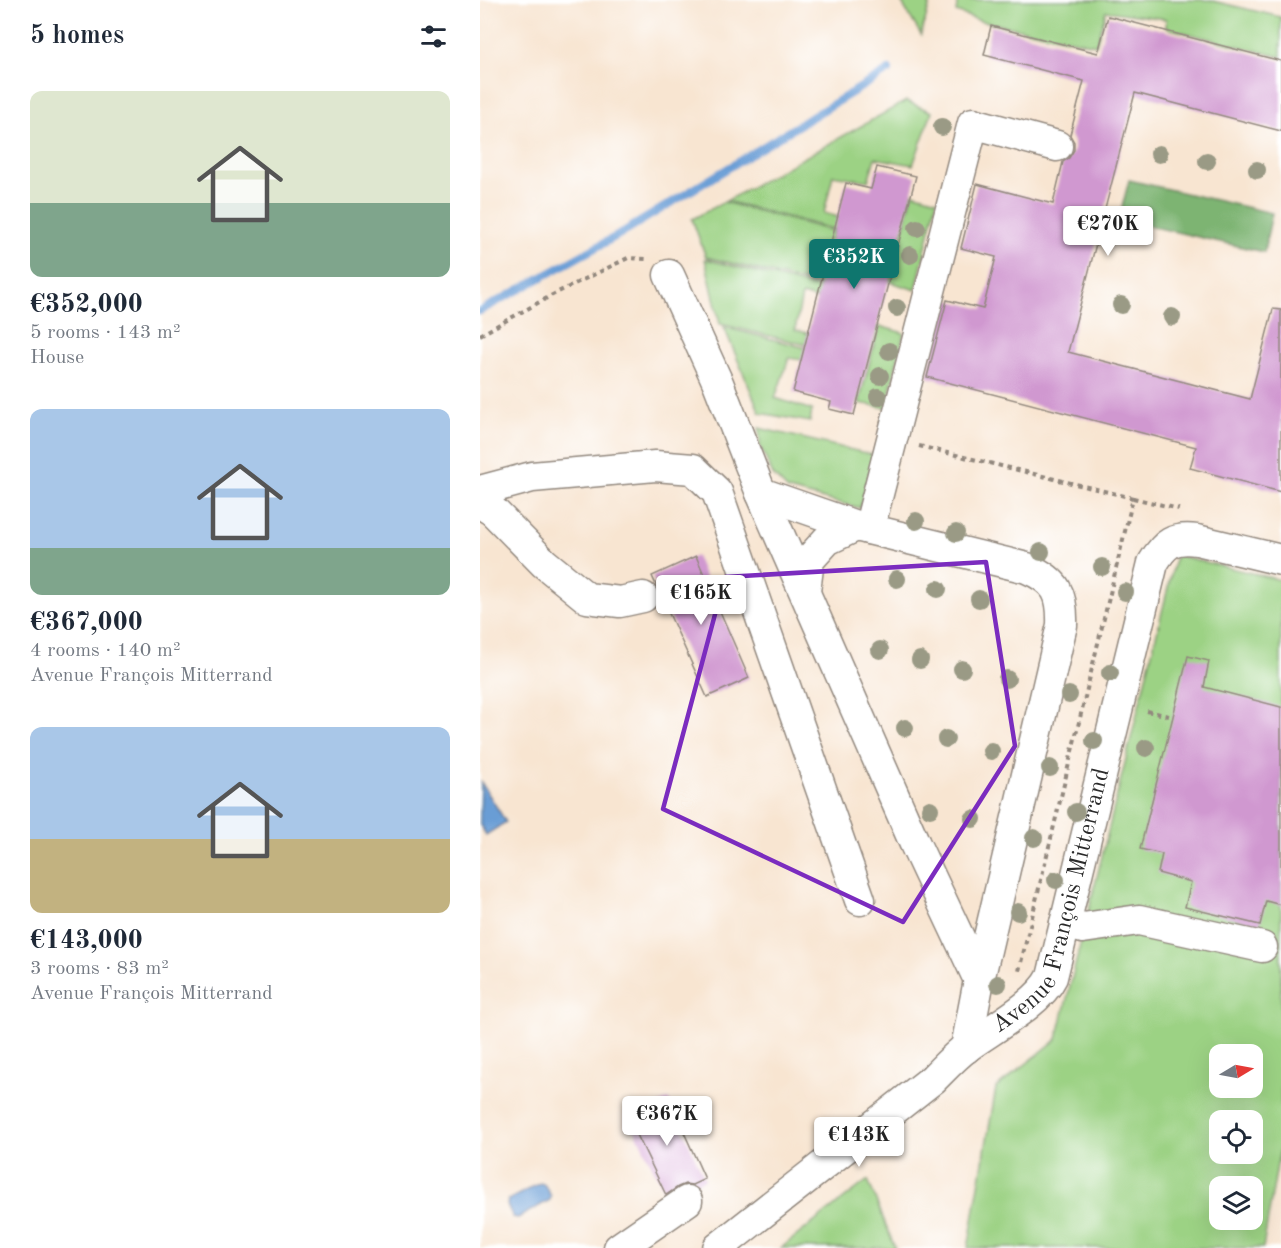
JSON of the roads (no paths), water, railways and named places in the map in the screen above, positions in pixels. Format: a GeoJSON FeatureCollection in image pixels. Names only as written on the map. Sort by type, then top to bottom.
{"type":"FeatureCollection","features":[{"type":"Feature","properties":{"kind":"street"},"geometry":{"type":"LineString","coordinates":[[863,527],[973,123],[1058,146]]}},
{"type":"Feature","properties":{"kind":"street"},"geometry":{"type":"LineString","coordinates":[[669,276],[718,383],[762,493],[915,844],[979,980]]}},
{"type":"Feature","properties":{"kind":"street"},"geometry":{"type":"LineString","coordinates":[[480,491],[532,477],[655,466],[693,469],[717,492],[861,900]]}},
{"type":"Feature","properties":{"kind":"street"},"geometry":{"type":"LineString","coordinates":[[762,493],[863,527],[1028,568],[1042,574],[1056,589],[1063,605],[1062,625],[979,980],[966,1048]]}},
{"type":"Feature","properties":{"kind":"street"},"geometry":{"type":"LineString","coordinates":[[480,503],[493,511],[544,563],[587,598],[620,602],[643,597]]}},
{"type":"Feature","properties":{"kind":"street"},"geometry":{"type":"LineString","coordinates":[[805,591],[809,560],[827,540],[863,527]]}},
{"type":"Feature","properties":{"kind":"street","name":"Avenue François Mitterrand"},"geometry":{"type":"LineString","coordinates":[[718,1248],[933,1079],[966,1048],[1007,1020],[1047,986],[1052,977],[1153,563],[1162,549],[1184,538],[1281,560]]}},
{"type":"Feature","properties":{"kind":"street"},"geometry":{"type":"LineString","coordinates":[[1065,923],[1083,928],[1139,920],[1262,946]]}},
{"type":"Feature","properties":{"kind":"street"},"geometry":{"type":"LineString","coordinates":[[619,1248],[687,1201]]}},
{"type":"Feature","properties":{"kind":"water"},"geometry":{"type":"Polygon","coordinates":[[[481,782],[506,822],[486,835],[480,825],[481,782]]]}},
{"type":"Feature","properties":{"kind":"water"},"geometry":{"type":"Polygon","coordinates":[[[540,1183],[544,1184],[551,1196],[550,1200],[518,1218],[513,1217],[507,1205],[508,1200],[540,1183]]]}},
{"type":"Feature","properties":{"kind":"waterway"},"geometry":{"type":"LineString","coordinates":[[480,311],[615,237],[889,70]]}}]}
